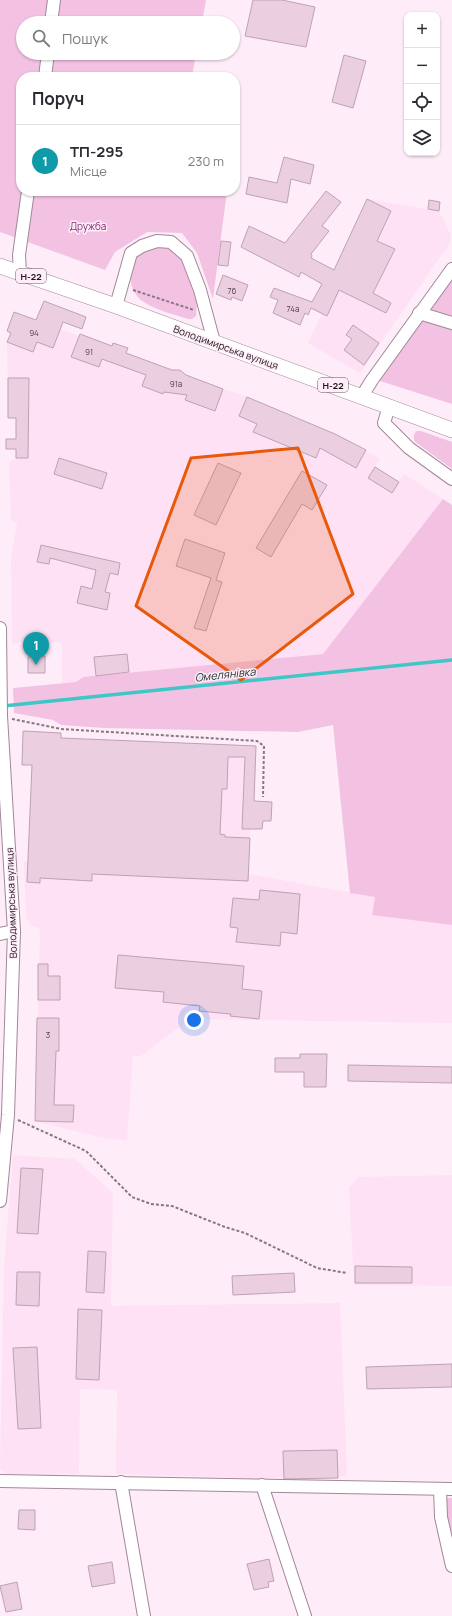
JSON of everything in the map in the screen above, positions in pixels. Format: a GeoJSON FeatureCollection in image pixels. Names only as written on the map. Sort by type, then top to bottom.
{"type":"FeatureCollection","features":[{"type":"Feature","properties":{"kind":"main road","name":"Володимирська вулиця"},"geometry":{"type":"LineString","coordinates":[[0,266],[116,306],[452,430]]}},
{"type":"Feature","properties":{"kind":"street"},"geometry":{"type":"LineString","coordinates":[[52,16],[54,0]]}},
{"type":"Feature","properties":{"kind":"street"},"geometry":{"type":"LineString","coordinates":[[46,72],[47,60]]}},
{"type":"Feature","properties":{"kind":"street"},"geometry":{"type":"LineString","coordinates":[[20,273],[19,255],[27,196]]}},
{"type":"Feature","properties":{"kind":"street"},"geometry":{"type":"LineString","coordinates":[[116,306],[131,253],[142,246],[157,241],[171,242],[187,256],[200,290],[214,342]]}},
{"type":"Feature","properties":{"kind":"street"},"geometry":{"type":"LineString","coordinates":[[362,396],[419,313],[452,269]]}},
{"type":"Feature","properties":{"kind":"street"},"geometry":{"type":"LineString","coordinates":[[419,313],[452,323]]}},
{"type":"Feature","properties":{"kind":"street"},"geometry":{"type":"LineString","coordinates":[[389,406],[384,423],[409,448],[452,478]]}},
{"type":"Feature","properties":{"kind":"street","name":"Володимирська вулиця"},"geometry":{"type":"LineString","coordinates":[[0,628],[1,713],[14,931],[8,1115],[0,1201]]}},
{"type":"Feature","properties":{"kind":"street"},"geometry":{"type":"LineString","coordinates":[[0,934],[14,931]]}},
{"type":"Feature","properties":{"kind":"street"},"geometry":{"type":"LineString","coordinates":[[0,1480],[446,1489],[441,1517],[452,1566]]}},
{"type":"Feature","properties":{"kind":"street"},"geometry":{"type":"LineString","coordinates":[[121,1482],[144,1616]]}},
{"type":"Feature","properties":{"kind":"street"},"geometry":{"type":"LineString","coordinates":[[262,1485],[305,1616]]}},
{"type":"Feature","properties":{"kind":"path"},"geometry":{"type":"LineString","coordinates":[[133,290],[197,311]]}},
{"type":"Feature","properties":{"kind":"path"},"geometry":{"type":"LineString","coordinates":[[1,713],[61,728],[257,741],[264,746],[263,797]]}},
{"type":"Feature","properties":{"kind":"path"},"geometry":{"type":"LineString","coordinates":[[8,1115],[86,1151],[132,1196],[151,1204],[172,1206],[245,1234],[317,1268],[347,1272]]}},
{"type":"Feature","properties":{"kind":"highlighted area"},"geometry":{"type":"Polygon","coordinates":[[[298,448],[353,594],[241,680],[136,606],[191,458],[298,448]]]}},
{"type":"Feature","properties":{"kind":"shaded area"},"geometry":{"type":"Polygon","coordinates":[[[367,199],[439,211],[451,235],[451,241],[360,373],[308,343],[325,307],[313,300],[330,268],[334,270],[367,199]]]}},
{"type":"Feature","properties":{"kind":"shaded area"},"geometry":{"type":"Polygon","coordinates":[[[14,312],[79,336],[80,334],[107,344],[107,346],[172,370],[180,370],[193,380],[194,378],[247,397],[335,434],[380,459],[375,467],[399,482],[404,474],[443,499],[323,654],[83,677],[76,682],[62,683],[62,643],[28,638],[12,645],[11,557],[17,524],[11,519],[9,462],[16,458],[16,407],[8,406],[7,342],[11,333],[7,331],[14,312]]]}},
{"type":"Feature","properties":{"kind":"shaded area"},"geometry":{"type":"Polygon","coordinates":[[[49,732],[61,733],[61,738],[256,746],[254,801],[272,802],[271,821],[263,821],[262,829],[250,829],[248,874],[375,897],[372,915],[452,925],[452,1023],[190,1019],[141,1056],[133,1056],[127,1141],[99,1137],[35,1121],[40,934],[39,928],[31,925],[26,917],[24,862],[28,861],[32,765],[48,755],[49,732]]]}},
{"type":"Feature","properties":{"kind":"shaded area"},"geometry":{"type":"Polygon","coordinates":[[[13,1155],[75,1159],[113,1193],[111,1306],[340,1303],[347,1476],[254,1478],[116,1474],[117,1390],[80,1389],[79,1474],[8,1475],[0,1469],[4,1265],[13,1155]]]}},
{"type":"Feature","properties":{"kind":"shaded area"},"geometry":{"type":"Polygon","coordinates":[[[452,1175],[452,1286],[354,1285],[349,1187],[359,1177],[452,1175]]]}},
{"type":"Feature","properties":{"kind":"green space","name":"Дружба"},"geometry":{"type":"Polygon","coordinates":[[[0,0],[206,0],[203,16],[16,16],[16,60],[195,60],[193,72],[16,72],[16,196],[226,196],[213,299],[197,253],[182,233],[147,232],[115,252],[105,270],[0,232],[0,0]]]}},
{"type":"Feature","properties":{"kind":"green space"},"geometry":{"type":"Polygon","coordinates":[[[167,244],[179,254],[189,277],[197,303],[196,316],[192,319],[158,309],[146,303],[136,295],[133,289],[130,275],[133,261],[142,251],[167,244]]]}},
{"type":"Feature","properties":{"kind":"green space"},"geometry":{"type":"Polygon","coordinates":[[[452,274],[452,404],[377,380],[452,274]]]}},
{"type":"Feature","properties":{"kind":"green space"},"geometry":{"type":"Polygon","coordinates":[[[416,431],[421,431],[452,442],[452,469],[414,441],[416,431]]]}},
{"type":"Feature","properties":{"kind":"green space"},"geometry":{"type":"Polygon","coordinates":[[[443,499],[452,505],[452,925],[372,915],[375,897],[350,893],[333,725],[298,732],[104,728],[61,725],[53,720],[14,713],[13,688],[76,682],[83,677],[323,654],[443,499]]]}},
{"type":"Feature","properties":{"kind":"green space"},"geometry":{"type":"Polygon","coordinates":[[[446,1498],[452,1498],[452,1543],[446,1517],[446,1498]]]}},
{"type":"Feature","properties":{"kind":"building"},"geometry":{"type":"Polygon","coordinates":[[[253,0],[282,0],[315,7],[306,47],[245,36],[253,0]]]}},
{"type":"Feature","properties":{"kind":"building"},"geometry":{"type":"Polygon","coordinates":[[[344,55],[366,61],[353,108],[332,102],[344,55]]]}},
{"type":"Feature","properties":{"kind":"building"},"geometry":{"type":"Polygon","coordinates":[[[284,157],[314,165],[310,184],[291,179],[287,203],[246,194],[249,177],[277,183],[284,157]]]}},
{"type":"Feature","properties":{"kind":"building"},"geometry":{"type":"Polygon","coordinates":[[[326,191],[341,202],[322,226],[329,231],[311,254],[311,258],[334,270],[367,199],[391,211],[377,241],[395,249],[373,293],[391,303],[386,313],[339,290],[327,316],[311,308],[308,315],[305,313],[300,325],[273,313],[278,300],[270,297],[274,288],[312,302],[322,284],[301,272],[299,277],[241,247],[249,226],[285,243],[326,191]]]}},
{"type":"Feature","properties":{"kind":"building"},"geometry":{"type":"Polygon","coordinates":[[[429,200],[440,202],[439,211],[428,209],[429,200]]]}},
{"type":"Feature","properties":{"kind":"building"},"geometry":{"type":"Polygon","coordinates":[[[221,241],[231,242],[228,266],[218,265],[221,241]]]}},
{"type":"Feature","properties":{"kind":"building"},"geometry":{"type":"Polygon","coordinates":[[[223,275],[248,285],[242,301],[232,297],[231,300],[216,294],[223,275]]]}},
{"type":"Feature","properties":{"kind":"building"},"geometry":{"type":"Polygon","coordinates":[[[44,301],[86,317],[82,329],[63,322],[53,348],[37,342],[33,352],[7,342],[11,333],[7,331],[14,312],[36,320],[44,301]]]}},
{"type":"Feature","properties":{"kind":"building"},"geometry":{"type":"Polygon","coordinates":[[[353,325],[379,343],[364,365],[344,350],[352,339],[346,335],[353,325]]]}},
{"type":"Feature","properties":{"kind":"building"},"geometry":{"type":"Polygon","coordinates":[[[80,334],[112,346],[113,343],[128,348],[126,353],[172,370],[180,370],[186,375],[223,389],[215,411],[185,400],[187,395],[164,392],[163,394],[142,386],[146,375],[102,359],[99,367],[71,357],[80,334]]]}},
{"type":"Feature","properties":{"kind":"building"},"geometry":{"type":"Polygon","coordinates":[[[8,378],[29,378],[28,458],[16,458],[16,449],[6,449],[6,439],[16,439],[16,418],[8,418],[8,378]]]}},
{"type":"Feature","properties":{"kind":"building"},"geometry":{"type":"Polygon","coordinates":[[[247,397],[335,434],[366,450],[356,468],[320,448],[316,458],[253,432],[257,424],[239,416],[247,397]]]}},
{"type":"Feature","properties":{"kind":"building"},"geometry":{"type":"Polygon","coordinates":[[[59,458],[107,473],[102,489],[54,474],[59,458]]]}},
{"type":"Feature","properties":{"kind":"building"},"geometry":{"type":"Polygon","coordinates":[[[218,463],[241,473],[216,525],[194,515],[218,463]]]}},
{"type":"Feature","properties":{"kind":"building"},"geometry":{"type":"Polygon","coordinates":[[[375,467],[399,482],[392,493],[368,478],[375,467]]]}},
{"type":"Feature","properties":{"kind":"building"},"geometry":{"type":"Polygon","coordinates":[[[302,471],[327,485],[312,510],[302,504],[271,557],[256,548],[302,471]]]}},
{"type":"Feature","properties":{"kind":"building"},"geometry":{"type":"Polygon","coordinates":[[[185,539],[225,553],[216,580],[222,582],[206,631],[194,628],[211,578],[176,566],[185,539]]]}},
{"type":"Feature","properties":{"kind":"building"},"geometry":{"type":"Polygon","coordinates":[[[41,545],[120,563],[118,575],[110,573],[105,592],[110,593],[107,610],[77,603],[81,586],[92,589],[96,570],[50,558],[49,564],[37,562],[41,545]]]}},
{"type":"Feature","properties":{"kind":"building"},"geometry":{"type":"Polygon","coordinates":[[[127,654],[129,672],[96,676],[94,657],[127,654]]]}},
{"type":"Feature","properties":{"kind":"building"},"geometry":{"type":"Polygon","coordinates":[[[45,656],[45,673],[28,673],[28,657],[45,656]]]}},
{"type":"Feature","properties":{"kind":"building"},"geometry":{"type":"Polygon","coordinates":[[[23,731],[61,733],[61,738],[256,746],[254,801],[272,802],[271,821],[263,821],[262,829],[242,829],[245,757],[228,757],[227,789],[222,789],[220,834],[225,835],[225,837],[250,838],[248,881],[92,874],[92,881],[40,878],[40,883],[27,882],[32,765],[22,765],[23,731]]]}},
{"type":"Feature","properties":{"kind":"building"},"geometry":{"type":"Polygon","coordinates":[[[260,890],[300,894],[297,934],[281,932],[280,946],[236,942],[238,928],[230,927],[233,898],[259,900],[260,890]]]}},
{"type":"Feature","properties":{"kind":"building"},"geometry":{"type":"Polygon","coordinates":[[[118,955],[244,966],[242,989],[262,991],[259,1019],[230,1016],[231,1014],[199,1011],[200,1006],[163,1002],[164,992],[115,988],[118,955]]]}},
{"type":"Feature","properties":{"kind":"building"},"geometry":{"type":"Polygon","coordinates":[[[38,964],[48,964],[48,976],[60,976],[60,1000],[38,1000],[38,964]]]}},
{"type":"Feature","properties":{"kind":"building"},"geometry":{"type":"Polygon","coordinates":[[[37,1018],[59,1018],[59,1051],[56,1051],[54,1105],[74,1105],[73,1122],[35,1121],[37,1018]]]}},
{"type":"Feature","properties":{"kind":"building"},"geometry":{"type":"Polygon","coordinates":[[[300,1054],[327,1054],[326,1087],[304,1087],[304,1072],[275,1072],[275,1058],[300,1058],[300,1054]]]}},
{"type":"Feature","properties":{"kind":"building"},"geometry":{"type":"Polygon","coordinates":[[[348,1065],[452,1067],[452,1083],[348,1081],[348,1065]]]}},
{"type":"Feature","properties":{"kind":"building"},"geometry":{"type":"Polygon","coordinates":[[[21,1168],[43,1169],[38,1234],[17,1233],[21,1168]]]}},
{"type":"Feature","properties":{"kind":"building"},"geometry":{"type":"Polygon","coordinates":[[[88,1251],[106,1252],[104,1293],[86,1292],[88,1251]]]}},
{"type":"Feature","properties":{"kind":"building"},"geometry":{"type":"Polygon","coordinates":[[[355,1266],[412,1267],[412,1283],[355,1283],[355,1266]]]}},
{"type":"Feature","properties":{"kind":"building"},"geometry":{"type":"Polygon","coordinates":[[[17,1272],[40,1272],[39,1306],[16,1305],[17,1272]]]}},
{"type":"Feature","properties":{"kind":"building"},"geometry":{"type":"Polygon","coordinates":[[[294,1273],[295,1292],[233,1295],[232,1276],[294,1273]]]}},
{"type":"Feature","properties":{"kind":"building"},"geometry":{"type":"Polygon","coordinates":[[[78,1309],[102,1310],[99,1380],[76,1379],[78,1309]]]}},
{"type":"Feature","properties":{"kind":"building"},"geometry":{"type":"Polygon","coordinates":[[[37,1347],[41,1428],[18,1429],[13,1348],[37,1347]]]}},
{"type":"Feature","properties":{"kind":"building"},"geometry":{"type":"Polygon","coordinates":[[[452,1364],[452,1387],[367,1389],[366,1367],[452,1364]]]}},
{"type":"Feature","properties":{"kind":"building"},"geometry":{"type":"Polygon","coordinates":[[[337,1450],[338,1478],[284,1479],[283,1451],[337,1450]]]}},
{"type":"Feature","properties":{"kind":"building"},"geometry":{"type":"Polygon","coordinates":[[[19,1510],[35,1510],[35,1530],[18,1529],[19,1510]]]}},
{"type":"Feature","properties":{"kind":"building"},"geometry":{"type":"Polygon","coordinates":[[[269,1559],[274,1581],[268,1582],[269,1587],[254,1590],[247,1564],[269,1559]]]}},
{"type":"Feature","properties":{"kind":"building"},"geometry":{"type":"Polygon","coordinates":[[[112,1562],[115,1583],[92,1587],[88,1566],[112,1562]]]}},
{"type":"Feature","properties":{"kind":"building"},"geometry":{"type":"Polygon","coordinates":[[[17,1582],[22,1609],[6,1612],[0,1586],[17,1582]]]}},
{"type":"Feature","properties":{"kind":"waterway","name":"Омелянівка"},"geometry":{"type":"LineString","coordinates":[[3,706],[452,660]]}},
{"type":"Feature","properties":{"kind":"place","name":"ТП-295"},"geometry":{"type":"Point","coordinates":[36,665]}}]}
